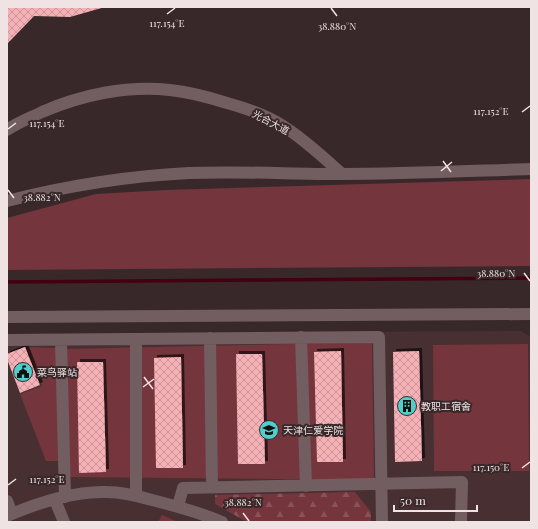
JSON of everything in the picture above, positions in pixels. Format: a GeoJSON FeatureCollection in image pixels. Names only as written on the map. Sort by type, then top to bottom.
{"type":"FeatureCollection","features":[{"type":"Feature","properties":{"kind":"street","name":"光合大道"},"geometry":{"type":"LineString","coordinates":[[10,126],[51,108],[90,96],[143,89],[170,90],[206,97],[246,108],[282,125],[311,146],[342,174]]}},
{"type":"Feature","properties":{"kind":"street"},"geometry":{"type":"LineString","coordinates":[[7,201],[72,186],[190,173],[265,172],[342,174],[531,169]]}},
{"type":"Feature","properties":{"kind":"street"},"geometry":{"type":"LineString","coordinates":[[7,317],[531,314]]}},
{"type":"Feature","properties":{"kind":"street"},"geometry":{"type":"LineString","coordinates":[[301,337],[306,486]]}},
{"type":"Feature","properties":{"kind":"street"},"geometry":{"type":"LineString","coordinates":[[7,340],[379,337],[382,522]]}},
{"type":"Feature","properties":{"kind":"street"},"geometry":{"type":"LineString","coordinates":[[210,338],[212,487]]}},
{"type":"Feature","properties":{"kind":"street"},"geometry":{"type":"LineString","coordinates":[[136,339],[136,496]]}},
{"type":"Feature","properties":{"kind":"street"},"geometry":{"type":"LineString","coordinates":[[61,340],[60,499],[64,522]]}},
{"type":"Feature","properties":{"kind":"street"},"geometry":{"type":"LineString","coordinates":[[178,506],[183,488],[462,482],[461,522]]}},
{"type":"Feature","properties":{"kind":"street"},"geometry":{"type":"LineString","coordinates":[[7,501],[10,515],[30,506],[76,495],[107,492],[136,496],[178,506],[222,522]]}},
{"type":"Feature","properties":{"kind":"shaded area","name":"天津仁爱学院"},"geometry":{"type":"Polygon","coordinates":[[[521,331],[531,337],[531,522],[7,522],[7,334],[521,331]]]}},
{"type":"Feature","properties":{"kind":"green space"},"geometry":{"type":"Polygon","coordinates":[[[531,179],[531,266],[7,270],[7,218],[96,194],[166,190],[531,179]]]}},
{"type":"Feature","properties":{"kind":"green space"},"geometry":{"type":"Polygon","coordinates":[[[372,342],[374,480],[69,477],[66,349],[372,342]]]}},
{"type":"Feature","properties":{"kind":"green space"},"geometry":{"type":"Polygon","coordinates":[[[528,344],[529,471],[434,471],[433,345],[528,344]]]}},
{"type":"Feature","properties":{"kind":"green space"},"geometry":{"type":"Polygon","coordinates":[[[27,347],[57,348],[60,461],[46,461],[20,394],[42,386],[27,347]]]}},
{"type":"Feature","properties":{"kind":"green space"},"geometry":{"type":"Polygon","coordinates":[[[355,492],[371,512],[371,522],[247,522],[215,504],[215,495],[355,492]]]}},
{"type":"Feature","properties":{"kind":"green space"},"geometry":{"type":"Polygon","coordinates":[[[162,515],[178,522],[158,522],[162,515]]]}},
{"type":"Feature","properties":{"kind":"building"},"geometry":{"type":"Polygon","coordinates":[[[7,7],[105,7],[70,17],[34,16],[7,44],[7,7]]]}},
{"type":"Feature","properties":{"kind":"building","name":"菜鸟驿站"},"geometry":{"type":"Polygon","coordinates":[[[25,347],[40,385],[20,393],[7,359],[7,354],[25,347]]]}},
{"type":"Feature","properties":{"kind":"building"},"geometry":{"type":"Polygon","coordinates":[[[341,351],[343,462],[317,462],[314,352],[341,351]]]}},
{"type":"Feature","properties":{"kind":"building","name":"教职工宿舍"},"geometry":{"type":"Polygon","coordinates":[[[419,351],[422,461],[395,462],[393,352],[419,351]]]}},
{"type":"Feature","properties":{"kind":"building"},"geometry":{"type":"Polygon","coordinates":[[[236,354],[262,354],[265,464],[238,464],[236,354]]]}},
{"type":"Feature","properties":{"kind":"building"},"geometry":{"type":"Polygon","coordinates":[[[181,357],[183,468],[156,468],[154,358],[181,357]]]}},
{"type":"Feature","properties":{"kind":"building"},"geometry":{"type":"Polygon","coordinates":[[[77,362],[103,362],[106,472],[79,473],[77,362]]]}},
{"type":"Feature","properties":{"kind":"waterway"},"geometry":{"type":"LineString","coordinates":[[7,282],[531,278]]}},
{"type":"Feature","properties":{"kind":"place","name":"菜鸟驿站"},"geometry":{"type":"Point","coordinates":[23,372]}},
{"type":"Feature","properties":{"kind":"place","name":"教职工宿舍"},"geometry":{"type":"Point","coordinates":[407,406]}},
{"type":"Feature","properties":{"kind":"place","name":"天津仁爱学院"},"geometry":{"type":"Point","coordinates":[269,430]}}]}
